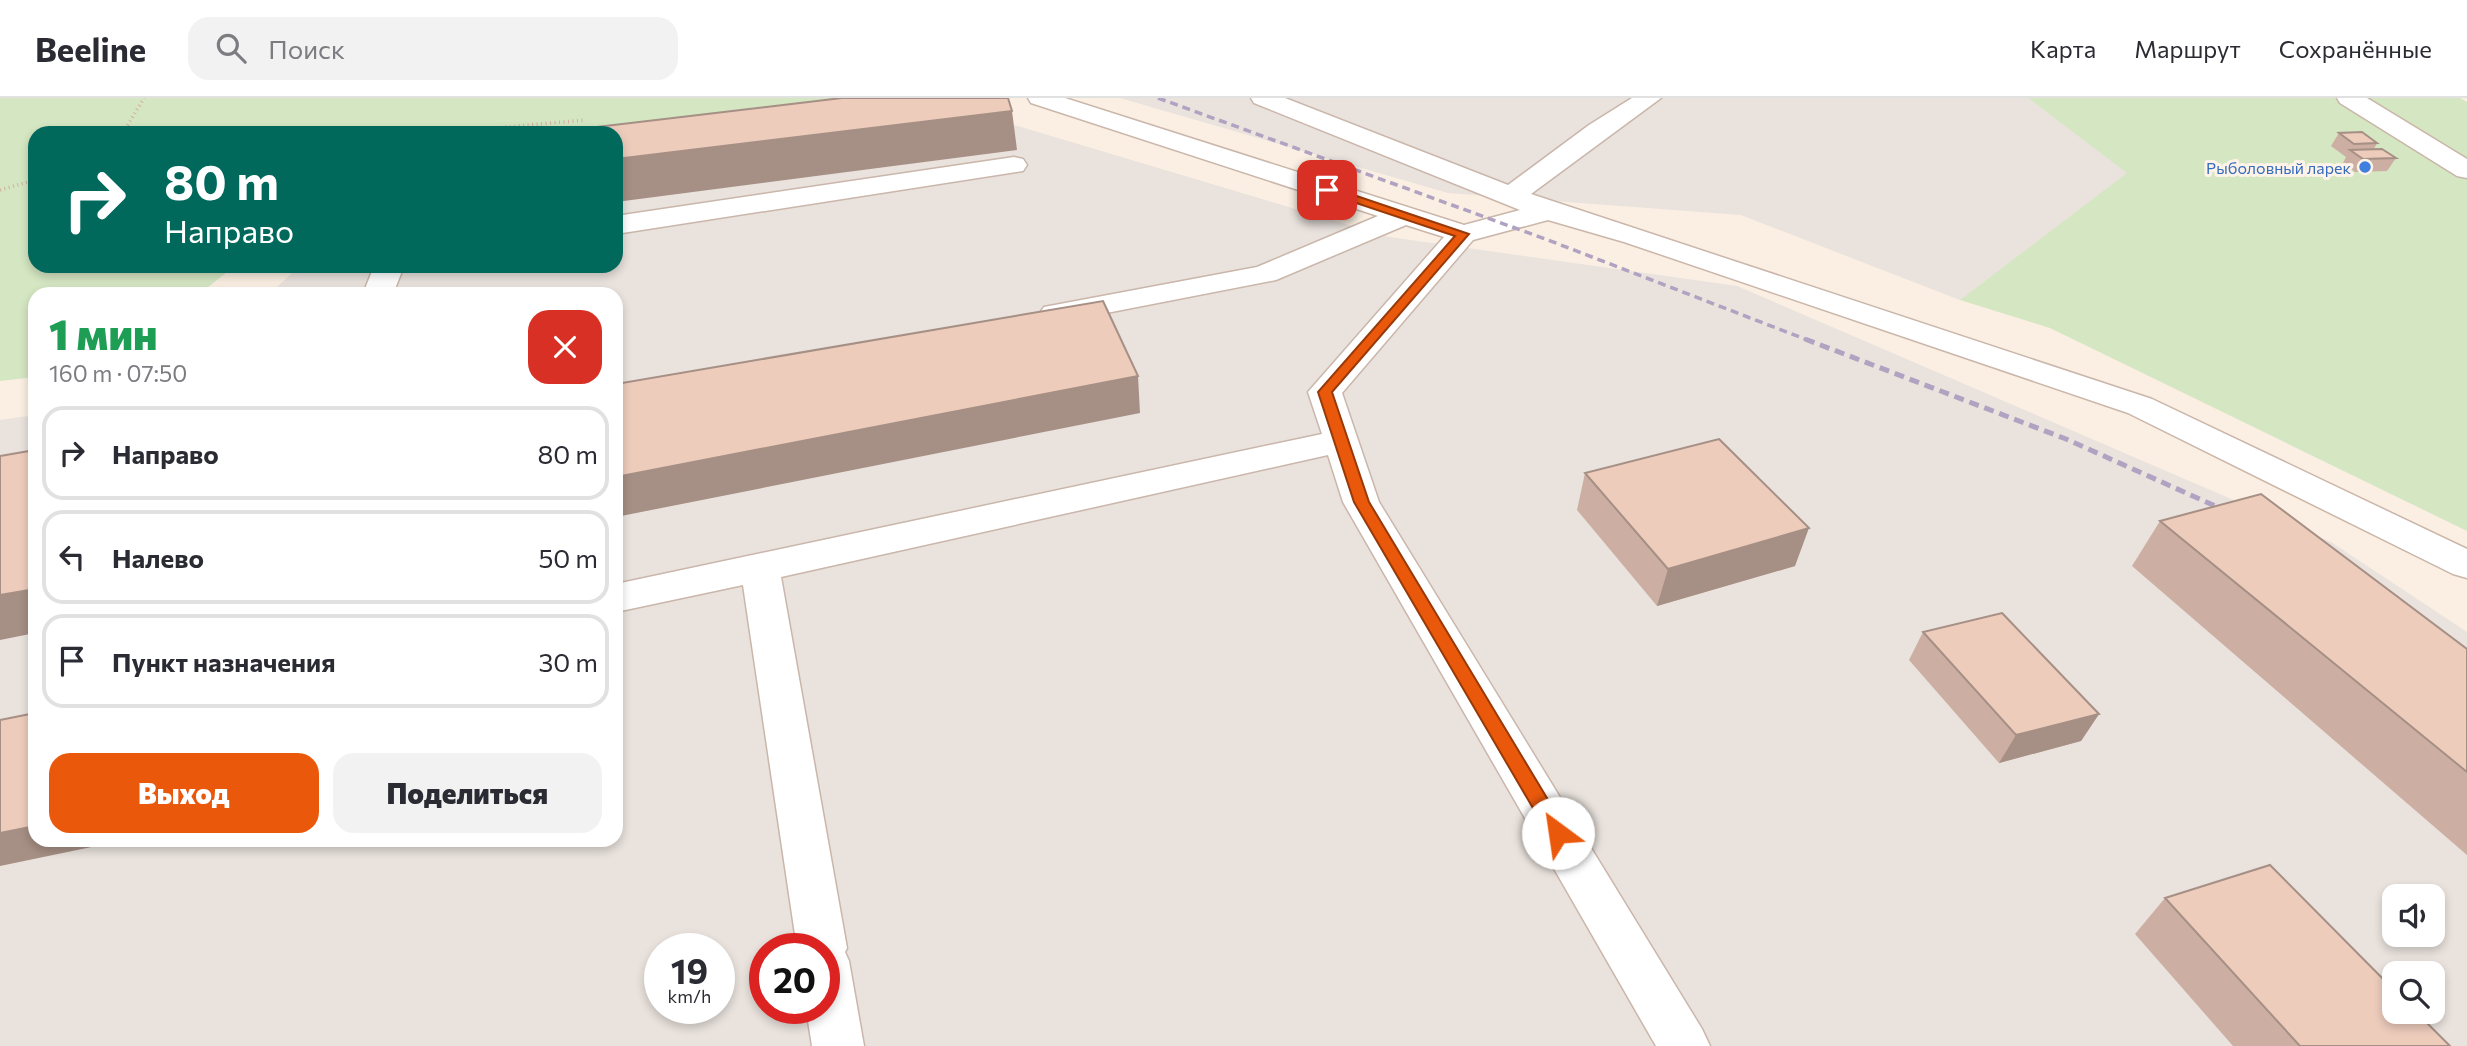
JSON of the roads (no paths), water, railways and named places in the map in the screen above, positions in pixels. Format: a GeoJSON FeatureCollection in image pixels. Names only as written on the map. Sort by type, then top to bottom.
{"type":"FeatureCollection","features":[{"type":"Feature","properties":{"kind":"lane"},"geometry":{"type":"LineString","coordinates":[[1040,98],[1463,234],[1548,211]]}},
{"type":"Feature","properties":{"kind":"lane"},"geometry":{"type":"LineString","coordinates":[[1263,98],[1548,211],[1634,236],[2140,406],[2467,565]]}},
{"type":"Feature","properties":{"kind":"lane"},"geometry":{"type":"LineString","coordinates":[[1511,196],[1598,130],[1649,98]]}},
{"type":"Feature","properties":{"kind":"lane"},"geometry":{"type":"LineString","coordinates":[[2350,98],[2467,170]]}},
{"type":"Feature","properties":{"kind":"lane"},"geometry":{"type":"LineString","coordinates":[[623,224],[1014,164]]}},
{"type":"Feature","properties":{"kind":"lane"},"geometry":{"type":"LineString","coordinates":[[1022,321],[1265,274],[1405,215]]}},
{"type":"Feature","properties":{"kind":"lane"},"geometry":{"type":"LineString","coordinates":[[1463,234],[1325,392],[1361,502],[1684,1046]]}},
{"type":"Feature","properties":{"kind":"lane"},"geometry":{"type":"LineString","coordinates":[[623,597],[1341,441]]}},
{"type":"Feature","properties":{"kind":"lane"},"geometry":{"type":"LineString","coordinates":[[760,568],[820,933]]}},
{"type":"Feature","properties":{"kind":"lane"},"geometry":{"type":"LineString","coordinates":[[834,1024],[838,1046]]}},
{"type":"Feature","properties":{"kind":"railway"},"geometry":{"type":"LineString","coordinates":[[1158,98],[1548,240],[1810,341]]}},
{"type":"Feature","properties":{"kind":"railway"},"geometry":{"type":"LineString","coordinates":[[1805,339],[2066,439],[2233,514]]}},
{"type":"Feature","properties":{"kind":"place","name":"Рыболовный ларек"},"geometry":{"type":"Point","coordinates":[2365,167]}}]}
